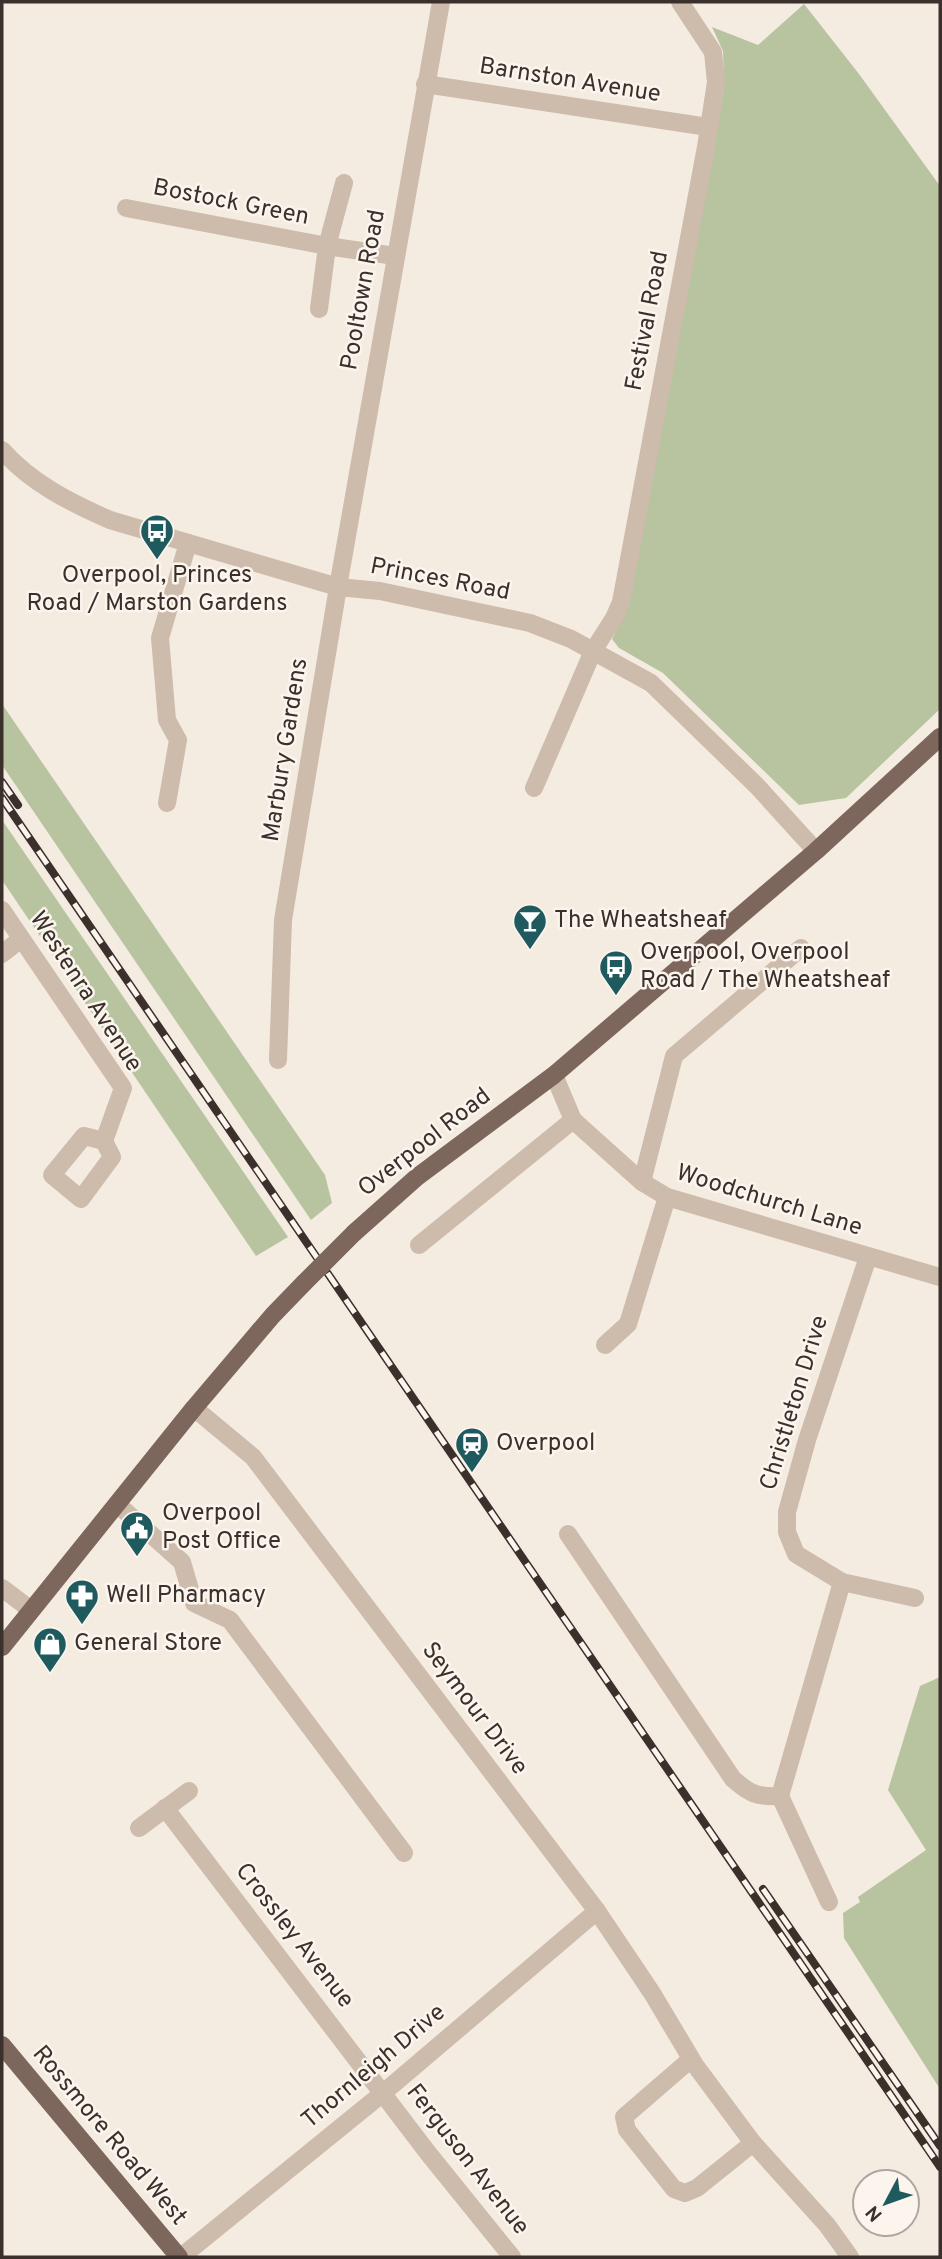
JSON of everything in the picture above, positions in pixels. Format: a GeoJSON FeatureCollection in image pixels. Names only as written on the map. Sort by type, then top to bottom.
{"type":"FeatureCollection","features":[{"type":"Feature","properties":{"kind":"main road","name":"Overpool Road"},"geometry":{"type":"LineString","coordinates":[[2,1647],[194,1408],[273,1315],[354,1233],[417,1177],[554,1075],[816,851],[940,737]]}},
{"type":"Feature","properties":{"kind":"main road","name":"Rossmore Road West"},"geometry":{"type":"LineString","coordinates":[[2,2045],[180,2257]]}},
{"type":"Feature","properties":{"kind":"street","name":"Pooltown Road"},"geometry":{"type":"LineString","coordinates":[[338,587],[440,2]]}},
{"type":"Feature","properties":{"kind":"street","name":"Festival Road"},"geometry":{"type":"LineString","coordinates":[[534,788],[593,652],[621,602],[706,147],[716,82],[713,52],[680,2]]}},
{"type":"Feature","properties":{"kind":"street","name":"Barnston Avenue"},"geometry":{"type":"LineString","coordinates":[[425,84],[708,127]]}},
{"type":"Feature","properties":{"kind":"street","name":"Bostock Green"},"geometry":{"type":"LineString","coordinates":[[318,309],[327,246],[344,183]]}},
{"type":"Feature","properties":{"kind":"street","name":"Bostock Green"},"geometry":{"type":"LineString","coordinates":[[126,208],[327,246],[395,256]]}},
{"type":"Feature","properties":{"kind":"street","name":"Princes Road"},"geometry":{"type":"LineString","coordinates":[[2,450],[44,486],[74,504],[110,520],[338,587],[380,591],[530,623],[571,639],[651,683],[757,786],[816,851]]}},
{"type":"Feature","properties":{"kind":"street"},"geometry":{"type":"LineString","coordinates":[[167,803],[178,740],[167,720],[160,638],[188,543]]}},
{"type":"Feature","properties":{"kind":"street","name":"Marbury Gardens"},"geometry":{"type":"LineString","coordinates":[[278,1060],[283,920],[338,587]]}},
{"type":"Feature","properties":{"kind":"street","name":"Westenra Avenue"},"geometry":{"type":"LineString","coordinates":[[2,910],[123,1088],[104,1141]]}},
{"type":"Feature","properties":{"kind":"street"},"geometry":{"type":"LineString","coordinates":[[2,954],[22,939]]}},
{"type":"Feature","properties":{"kind":"street"},"geometry":{"type":"LineString","coordinates":[[642,1182],[674,1056],[801,948]]}},
{"type":"Feature","properties":{"kind":"street","name":"Woodchurch Lane"},"geometry":{"type":"LineString","coordinates":[[554,1075],[573,1120],[642,1182],[667,1197],[940,1277]]}},
{"type":"Feature","properties":{"kind":"street"},"geometry":{"type":"LineString","coordinates":[[419,1245],[573,1120]]}},
{"type":"Feature","properties":{"kind":"street"},"geometry":{"type":"LineString","coordinates":[[605,1345],[628,1324],[667,1197]]}},
{"type":"Feature","properties":{"kind":"street","name":"Christleton Drive"},"geometry":{"type":"LineString","coordinates":[[868,1257],[807,1440],[787,1512],[787,1532],[796,1554],[842,1582],[915,1598]]}},
{"type":"Feature","properties":{"kind":"street","name":"Seymour Drive"},"geometry":{"type":"LineString","coordinates":[[194,1408],[253,1457],[597,1911],[652,1993],[691,2060],[752,2143],[827,2225],[850,2257]]}},
{"type":"Feature","properties":{"kind":"street"},"geometry":{"type":"LineString","coordinates":[[117,1504],[182,1562],[194,1603],[230,1620],[404,1853]]}},
{"type":"Feature","properties":{"kind":"street"},"geometry":{"type":"LineString","coordinates":[[568,1534],[733,1779],[758,1797],[780,1796]]}},
{"type":"Feature","properties":{"kind":"street"},"geometry":{"type":"LineString","coordinates":[[829,1902],[780,1796],[842,1582]]}},
{"type":"Feature","properties":{"kind":"street"},"geometry":{"type":"LineString","coordinates":[[2,1588],[31,1610]]}},
{"type":"Feature","properties":{"kind":"street"},"geometry":{"type":"LineString","coordinates":[[139,1828],[189,1791]]}},
{"type":"Feature","properties":{"kind":"street","name":"Crossley Avenue"},"geometry":{"type":"LineString","coordinates":[[165,1808],[383,2093]]}},
{"type":"Feature","properties":{"kind":"street","name":"Thornleigh Drive"},"geometry":{"type":"LineString","coordinates":[[180,2257],[383,2093],[597,1911]]}},
{"type":"Feature","properties":{"kind":"street"},"geometry":{"type":"LineString","coordinates":[[691,2060],[624,2117],[627,2130],[674,2189],[685,2193],[697,2188],[752,2143]]}},
{"type":"Feature","properties":{"kind":"street","name":"Ferguson Avenue"},"geometry":{"type":"LineString","coordinates":[[383,2093],[512,2257]]}},
{"type":"Feature","properties":{"kind":"green space"},"geometry":{"type":"Polygon","coordinates":[[[804,4],[859,74],[940,186],[940,709],[846,798],[799,805],[663,673],[619,648],[612,639],[626,611],[724,88],[723,51],[712,27],[758,45],[804,4]]]}},
{"type":"Feature","properties":{"kind":"green space"},"geometry":{"type":"Polygon","coordinates":[[[2,704],[325,1175],[332,1203],[311,1220],[2,765],[2,704]]]}},
{"type":"Feature","properties":{"kind":"green space"},"geometry":{"type":"Polygon","coordinates":[[[2,820],[288,1237],[256,1256],[2,880],[2,820]]]}},
{"type":"Feature","properties":{"kind":"green space"},"geometry":{"type":"Polygon","coordinates":[[[940,1677],[940,2089],[844,1938],[843,1913],[860,1902],[858,1897],[926,1850],[888,1790],[920,1686],[940,1677]]]}},
{"type":"Feature","properties":{"kind":"railway"},"geometry":{"type":"LineString","coordinates":[[2,782],[18,805]]}},
{"type":"Feature","properties":{"kind":"railway"},"geometry":{"type":"LineString","coordinates":[[2,798],[940,2167]]}},
{"type":"Feature","properties":{"kind":"railway"},"geometry":{"type":"LineString","coordinates":[[763,1889],[940,2146]]}},
{"type":"Feature","properties":{"kind":"place","name":"Overpool, Princes Road / Marston Gardens"},"geometry":{"type":"Point","coordinates":[157,561]}},
{"type":"Feature","properties":{"kind":"place","name":"The Wheatsheaf"},"geometry":{"type":"Point","coordinates":[530,951]}},
{"type":"Feature","properties":{"kind":"place","name":"Overpool, Overpool Road / The Wheatsheaf"},"geometry":{"type":"Point","coordinates":[616,997]}},
{"type":"Feature","properties":{"kind":"place","name":"Overpool"},"geometry":{"type":"Point","coordinates":[472,1474]}},
{"type":"Feature","properties":{"kind":"place","name":"Overpool Post Office"},"geometry":{"type":"Point","coordinates":[137,1558]}},
{"type":"Feature","properties":{"kind":"place","name":"Well Pharmacy"},"geometry":{"type":"Point","coordinates":[82,1626]}},
{"type":"Feature","properties":{"kind":"place","name":"General Store"},"geometry":{"type":"Point","coordinates":[50,1674]}}]}
